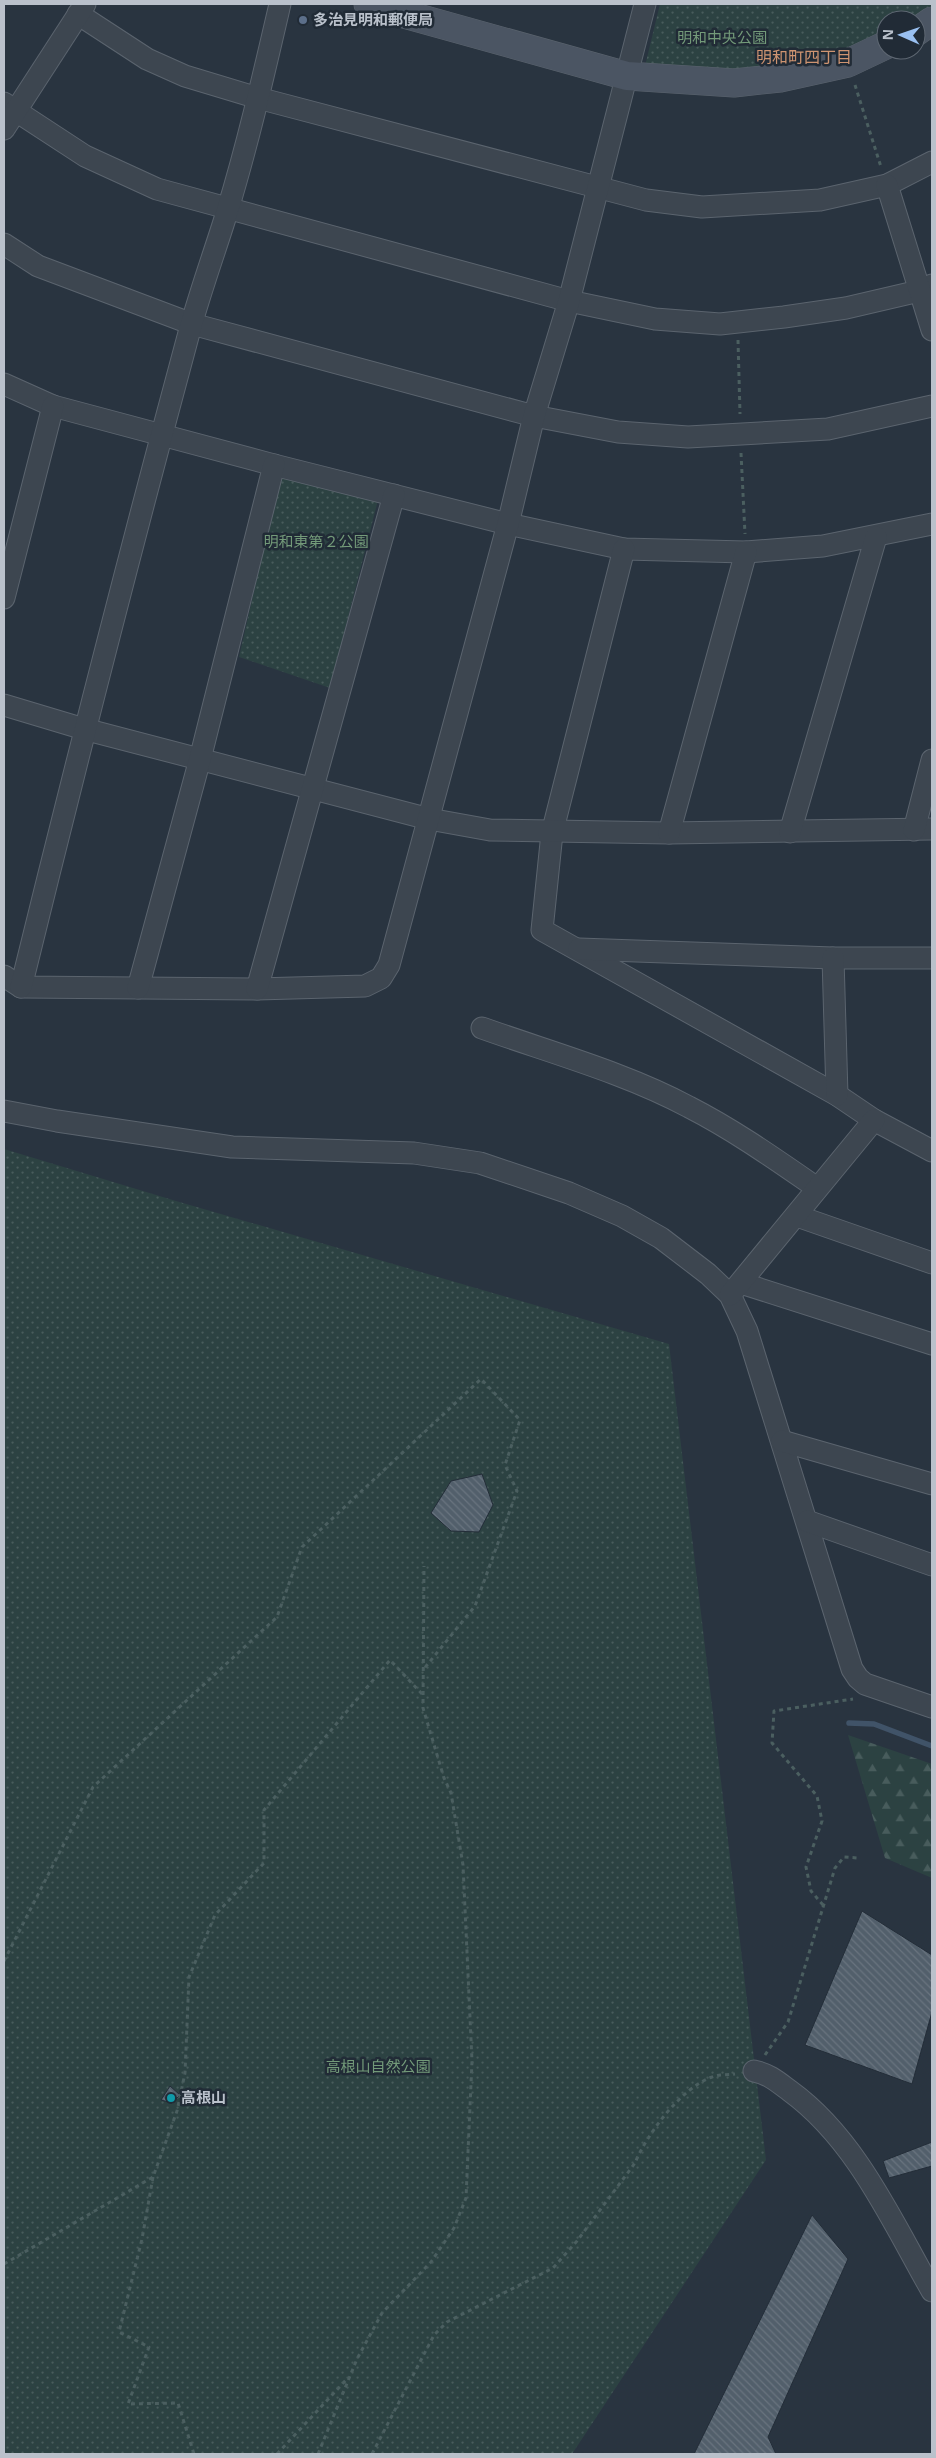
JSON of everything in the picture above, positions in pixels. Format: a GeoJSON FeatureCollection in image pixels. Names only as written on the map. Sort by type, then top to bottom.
{"type":"FeatureCollection","features":[{"type":"Feature","properties":{"kind":"street"},"geometry":{"type":"LineString","coordinates":[[280,4],[258,98],[228,210],[192,324],[84,729],[12,982],[138,988],[257,989],[365,986],[381,978],[389,965],[508,524],[534,416],[569,301],[646,4]]}},
{"type":"Feature","properties":{"kind":"street"},"geometry":{"type":"LineString","coordinates":[[368,4],[627,76],[734,83],[780,78],[848,62],[876,49]]}},
{"type":"Feature","properties":{"kind":"street"},"geometry":{"type":"LineString","coordinates":[[4,129],[10,107],[82,9],[147,59],[185,76],[258,98],[646,200],[702,207],[820,200],[887,185],[932,162]]}},
{"type":"Feature","properties":{"kind":"street"},"geometry":{"type":"LineString","coordinates":[[10,107],[94,160],[158,189],[228,210],[569,301],[655,319],[720,324],[846,308],[926,288]]}},
{"type":"Feature","properties":{"kind":"street"},"geometry":{"type":"LineString","coordinates":[[887,185],[926,288],[932,330]]}},
{"type":"Feature","properties":{"kind":"street"},"geometry":{"type":"LineString","coordinates":[[4,244],[38,266],[192,324],[534,416],[618,432],[688,437],[828,429],[932,406]]}},
{"type":"Feature","properties":{"kind":"street"},"geometry":{"type":"LineString","coordinates":[[4,384],[53,406],[162,434],[274,466],[508,524],[624,549],[746,552],[823,546],[932,524]]}},
{"type":"Feature","properties":{"kind":"street"},"geometry":{"type":"LineString","coordinates":[[4,598],[53,406]]}},
{"type":"Feature","properties":{"kind":"street"},"geometry":{"type":"LineString","coordinates":[[138,988],[200,759],[274,466]]}},
{"type":"Feature","properties":{"kind":"street"},"geometry":{"type":"LineString","coordinates":[[257,989],[314,790],[394,495]]}},
{"type":"Feature","properties":{"kind":"street"},"geometry":{"type":"LineString","coordinates":[[790,832],[876,536]]}},
{"type":"Feature","properties":{"kind":"street"},"geometry":{"type":"LineString","coordinates":[[624,549],[552,833],[542,930],[837,1095],[874,1120],[932,1151]]}},
{"type":"Feature","properties":{"kind":"street"},"geometry":{"type":"LineString","coordinates":[[669,833],[746,552]]}},
{"type":"Feature","properties":{"kind":"street"},"geometry":{"type":"LineString","coordinates":[[4,705],[84,729],[314,790],[428,819],[490,830],[552,833],[923,830],[932,760]]}},
{"type":"Feature","properties":{"kind":"street"},"geometry":{"type":"LineString","coordinates":[[576,949],[833,958],[932,958]]}},
{"type":"Feature","properties":{"kind":"street"},"geometry":{"type":"LineString","coordinates":[[833,958],[837,1095]]}},
{"type":"Feature","properties":{"kind":"street"},"geometry":{"type":"LineString","coordinates":[[482,1028],[645,1086],[688,1106],[753,1143],[817,1188]]}},
{"type":"Feature","properties":{"kind":"street"},"geometry":{"type":"LineString","coordinates":[[4,1111],[57,1121],[232,1147],[414,1154],[480,1164],[569,1193],[622,1216],[661,1238],[708,1274],[736,1289],[932,1344]]}},
{"type":"Feature","properties":{"kind":"street"},"geometry":{"type":"LineString","coordinates":[[736,1289],[874,1120]]}},
{"type":"Feature","properties":{"kind":"street"},"geometry":{"type":"LineString","coordinates":[[796,1216],[932,1263]]}},
{"type":"Feature","properties":{"kind":"street"},"geometry":{"type":"LineString","coordinates":[[736,1289],[747,1331],[852,1669],[865,1684],[932,1707]]}},
{"type":"Feature","properties":{"kind":"street"},"geometry":{"type":"LineString","coordinates":[[782,1441],[932,1484]]}},
{"type":"Feature","properties":{"kind":"street"},"geometry":{"type":"LineString","coordinates":[[807,1520],[932,1566]]}},
{"type":"Feature","properties":{"kind":"street"},"geometry":{"type":"LineString","coordinates":[[754,2071],[767,2073],[809,2104],[844,2144],[864,2173],[932,2291]]}},
{"type":"Feature","properties":{"kind":"path"},"geometry":{"type":"LineString","coordinates":[[848,62],[887,185]]}},
{"type":"Feature","properties":{"kind":"path"},"geometry":{"type":"LineString","coordinates":[[4,1961],[93,1787],[276,1617],[302,1547],[481,1379],[520,1420],[505,1465],[517,1491],[475,1606],[423,1670]]}},
{"type":"Feature","properties":{"kind":"path"},"geometry":{"type":"LineString","coordinates":[[318,2454],[350,2377],[382,2313],[431,2262],[454,2228],[466,2198],[472,2061],[463,1864],[451,1793],[444,1778],[423,1708],[424,1566]]}},
{"type":"Feature","properties":{"kind":"path"},"geometry":{"type":"LineString","coordinates":[[194,2454],[178,2403],[128,2404],[149,2347],[119,2332],[142,2239],[153,2177],[177,2111],[185,2073],[189,1977],[215,1915],[264,1863],[264,1810],[390,1660],[423,1695]]}},
{"type":"Feature","properties":{"kind":"path"},"geometry":{"type":"LineString","coordinates":[[824,1905],[811,1892],[806,1867],[822,1822],[817,1796],[772,1743],[774,1711],[856,1698],[865,1684]]}},
{"type":"Feature","properties":{"kind":"path"},"geometry":{"type":"LineString","coordinates":[[372,2454],[434,2335],[447,2322],[553,2268],[577,2242],[634,2163],[640,2149],[670,2108],[697,2086],[712,2077],[754,2071],[788,2022],[835,1868],[844,1857],[858,1858]]}},
{"type":"Feature","properties":{"kind":"path"},"geometry":{"type":"LineString","coordinates":[[4,2264],[153,2177]]}},
{"type":"Feature","properties":{"kind":"path"},"geometry":{"type":"LineString","coordinates":[[277,2454],[350,2377]]}},
{"type":"Feature","properties":{"kind":"green space","name":"明和中央公園"},"geometry":{"type":"Polygon","coordinates":[[[660,4],[932,4],[932,9],[926,12],[926,10],[876,10],[876,37],[853,48],[789,67],[719,73],[645,66],[660,4]]]}},
{"type":"Feature","properties":{"kind":"green space","name":"明和東第２公園"},"geometry":{"type":"Polygon","coordinates":[[[280,477],[378,500],[330,688],[239,657],[280,477]]]}},
{"type":"Feature","properties":{"kind":"green space","name":"高根山自然公園"},"geometry":{"type":"Polygon","coordinates":[[[4,1149],[176,1201],[669,1344],[766,2160],[572,2454],[4,2454],[4,1149]]]}},
{"type":"Feature","properties":{"kind":"green space"},"geometry":{"type":"Polygon","coordinates":[[[848,1735],[932,1764],[932,1878],[885,1858],[848,1735]]]}},
{"type":"Feature","properties":{"kind":"building"},"geometry":{"type":"Polygon","coordinates":[[[482,1474],[493,1505],[479,1532],[451,1531],[431,1513],[451,1481],[482,1474]]]}},
{"type":"Feature","properties":{"kind":"building"},"geometry":{"type":"Polygon","coordinates":[[[862,1911],[932,1955],[932,2012],[912,2084],[805,2045],[862,1911]]]}},
{"type":"Feature","properties":{"kind":"building"},"geometry":{"type":"Polygon","coordinates":[[[170,2086],[180,2095],[172,2103],[161,2100],[170,2086]]]}},
{"type":"Feature","properties":{"kind":"building"},"geometry":{"type":"Polygon","coordinates":[[[932,2142],[932,2166],[889,2178],[883,2161],[932,2142]]]}},
{"type":"Feature","properties":{"kind":"building"},"geometry":{"type":"Polygon","coordinates":[[[812,2215],[848,2259],[768,2437],[776,2454],[694,2454],[812,2215]]]}},
{"type":"Feature","properties":{"kind":"waterway"},"geometry":{"type":"LineString","coordinates":[[849,1723],[874,1724],[932,1746]]}},
{"type":"Feature","properties":{"kind":"place","name":"多治見明和郵便局"},"geometry":{"type":"Point","coordinates":[303,20]}},
{"type":"Feature","properties":{"kind":"place","name":"高根山"},"geometry":{"type":"Point","coordinates":[171,2098]}},
{"type":"Feature","properties":{"kind":"district","name":"明和町四丁目"},"geometry":{"type":"Point","coordinates":[804,57]}}]}
